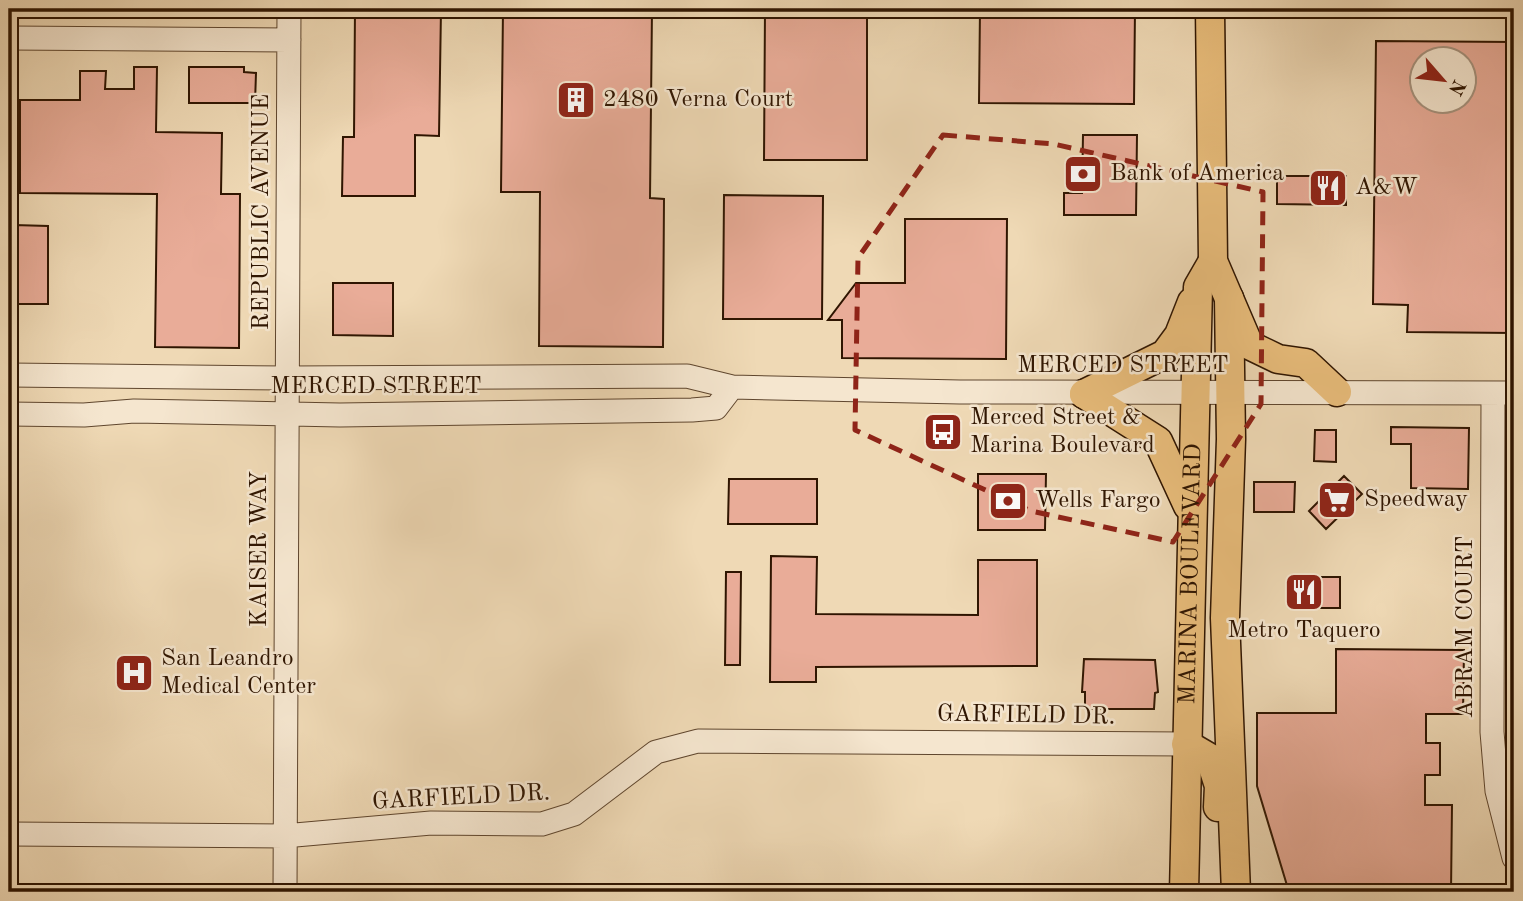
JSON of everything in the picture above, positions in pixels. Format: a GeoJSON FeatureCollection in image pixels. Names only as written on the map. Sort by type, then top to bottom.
{"type":"FeatureCollection","features":[{"type":"Feature","properties":{"kind":"main road","name":"MARINA BOULEVARD"},"geometry":{"type":"LineString","coordinates":[[1210,9],[1213,261],[1229,298],[1230,393],[1225,618],[1236,892]]}},
{"type":"Feature","properties":{"kind":"main road","name":"MARINA BOULEVARD"},"geometry":{"type":"LineString","coordinates":[[1184,892],[1198,286],[1213,261]]}},
{"type":"Feature","properties":{"kind":"main road"},"geometry":{"type":"LineString","coordinates":[[1084,394],[1165,354],[1179,335],[1198,286]]}},
{"type":"Feature","properties":{"kind":"main road"},"geometry":{"type":"LineString","coordinates":[[1229,298],[1254,350],[1278,359],[1306,363],[1337,392]]}},
{"type":"Feature","properties":{"kind":"main road"},"geometry":{"type":"LineString","coordinates":[[1084,394],[1158,441],[1193,519]]}},
{"type":"Feature","properties":{"kind":"main road"},"geometry":{"type":"LineString","coordinates":[[1186,744],[1210,758],[1219,786],[1217,892]]}},
{"type":"Feature","properties":{"kind":"street","name":"REPUBLIC AVENUE"},"geometry":{"type":"LineString","coordinates":[[286,415],[289,9]]}},
{"type":"Feature","properties":{"kind":"street"},"geometry":{"type":"LineString","coordinates":[[9,38],[289,40]]}},
{"type":"Feature","properties":{"kind":"street","name":"MERCED STREET"},"geometry":{"type":"LineString","coordinates":[[9,375],[287,378],[687,376],[732,387],[1084,394],[1504,393]]}},
{"type":"Feature","properties":{"kind":"street","name":"MERCED STREET"},"geometry":{"type":"LineString","coordinates":[[9,414],[84,415],[134,411],[286,415],[692,410],[716,408],[732,387]]}},
{"type":"Feature","properties":{"kind":"street","name":"ABRAM COURT"},"geometry":{"type":"LineString","coordinates":[[1504,393],[1492,732],[1497,791],[1514,858]]}},
{"type":"Feature","properties":{"kind":"street","name":"KAISER WAY"},"geometry":{"type":"LineString","coordinates":[[285,892],[288,583],[286,415]]}},
{"type":"Feature","properties":{"kind":"street","name":"GARFIELD DR."},"geometry":{"type":"LineString","coordinates":[[9,834],[284,835],[432,823],[542,824],[560,821],[574,814],[656,752],[698,741],[1186,744]]}},
{"type":"Feature","properties":{"kind":"highlighted area"},"geometry":{"type":"Polygon","coordinates":[[[943,135],[1054,144],[1263,192],[1261,404],[1173,542],[1031,511],[855,430],[858,258],[943,135]]]}},
{"type":"Feature","properties":{"kind":"building"},"geometry":{"type":"Polygon","coordinates":[[[355,9],[441,9],[439,136],[415,135],[415,196],[342,196],[343,137],[354,137],[355,9]]]}},
{"type":"Feature","properties":{"kind":"building"},"geometry":{"type":"Polygon","coordinates":[[[503,9],[652,9],[650,198],[664,199],[663,347],[539,346],[540,192],[501,192],[503,9]]]}},
{"type":"Feature","properties":{"kind":"building"},"geometry":{"type":"Polygon","coordinates":[[[765,9],[867,9],[867,160],[764,160],[765,9]]]}},
{"type":"Feature","properties":{"kind":"building"},"geometry":{"type":"Polygon","coordinates":[[[980,9],[1135,9],[1134,104],[979,103],[980,9]]]}},
{"type":"Feature","properties":{"kind":"building"},"geometry":{"type":"Polygon","coordinates":[[[1376,41],[1514,42],[1514,333],[1407,332],[1408,305],[1373,304],[1376,41]]]}},
{"type":"Feature","properties":{"kind":"building"},"geometry":{"type":"Polygon","coordinates":[[[134,67],[157,67],[156,132],[222,133],[221,194],[240,194],[239,348],[155,347],[157,194],[20,193],[20,100],[80,100],[80,71],[106,71],[105,89],[134,89],[134,67]]]}},
{"type":"Feature","properties":{"kind":"building"},"geometry":{"type":"Polygon","coordinates":[[[189,67],[244,67],[244,72],[256,73],[255,103],[189,103],[189,67]]]}},
{"type":"Feature","properties":{"kind":"building"},"geometry":{"type":"Polygon","coordinates":[[[1083,135],[1137,135],[1136,215],[1064,215],[1064,193],[1082,193],[1083,135]]]}},
{"type":"Feature","properties":{"kind":"building"},"geometry":{"type":"Polygon","coordinates":[[[1277,176],[1346,176],[1346,205],[1277,204],[1277,176]]]}},
{"type":"Feature","properties":{"kind":"building"},"geometry":{"type":"Polygon","coordinates":[[[724,195],[823,196],[822,319],[723,319],[724,195]]]}},
{"type":"Feature","properties":{"kind":"building"},"geometry":{"type":"Polygon","coordinates":[[[905,219],[1007,219],[1006,359],[842,358],[842,320],[828,320],[856,283],[905,283],[905,219]]]}},
{"type":"Feature","properties":{"kind":"building"},"geometry":{"type":"Polygon","coordinates":[[[14,225],[48,226],[48,304],[14,304],[14,290],[9,289],[9,240],[14,240],[14,225]]]}},
{"type":"Feature","properties":{"kind":"building"},"geometry":{"type":"Polygon","coordinates":[[[333,283],[393,283],[393,336],[333,335],[333,283]]]}},
{"type":"Feature","properties":{"kind":"building"},"geometry":{"type":"Polygon","coordinates":[[[1391,427],[1469,428],[1468,489],[1411,488],[1411,444],[1391,444],[1391,427]]]}},
{"type":"Feature","properties":{"kind":"building"},"geometry":{"type":"Polygon","coordinates":[[[1315,430],[1336,430],[1336,462],[1314,461],[1315,430]]]}},
{"type":"Feature","properties":{"kind":"building"},"geometry":{"type":"Polygon","coordinates":[[[978,474],[1046,474],[1045,530],[978,530],[978,474]]]}},
{"type":"Feature","properties":{"kind":"building"},"geometry":{"type":"Polygon","coordinates":[[[1344,476],[1362,494],[1326,529],[1309,511],[1344,476]]]}},
{"type":"Feature","properties":{"kind":"building"},"geometry":{"type":"Polygon","coordinates":[[[729,479],[817,479],[817,524],[728,524],[729,479]]]}},
{"type":"Feature","properties":{"kind":"building"},"geometry":{"type":"Polygon","coordinates":[[[1254,482],[1295,482],[1294,512],[1254,512],[1254,482]]]}},
{"type":"Feature","properties":{"kind":"building"},"geometry":{"type":"Polygon","coordinates":[[[771,556],[817,557],[816,614],[978,615],[978,560],[1037,560],[1037,666],[816,667],[816,682],[770,682],[771,556]]]}},
{"type":"Feature","properties":{"kind":"building"},"geometry":{"type":"Polygon","coordinates":[[[726,572],[741,572],[740,665],[725,665],[726,572]]]}},
{"type":"Feature","properties":{"kind":"building"},"geometry":{"type":"Polygon","coordinates":[[[1290,577],[1340,577],[1340,608],[1289,608],[1290,577]]]}},
{"type":"Feature","properties":{"kind":"building"},"geometry":{"type":"Polygon","coordinates":[[[1336,649],[1464,650],[1463,714],[1426,714],[1426,743],[1440,743],[1440,775],[1425,775],[1425,805],[1452,805],[1451,892],[1289,892],[1257,786],[1257,713],[1336,713],[1336,649]]]}},
{"type":"Feature","properties":{"kind":"building"},"geometry":{"type":"Polygon","coordinates":[[[1084,659],[1155,660],[1158,692],[1155,693],[1154,709],[1085,709],[1085,692],[1082,692],[1084,659]]]}},
{"type":"Feature","properties":{"kind":"place","name":"2480 Verna Court"},"geometry":{"type":"Point","coordinates":[576,100]}},
{"type":"Feature","properties":{"kind":"place","name":"Bank of America"},"geometry":{"type":"Point","coordinates":[1083,174]}},
{"type":"Feature","properties":{"kind":"place","name":"A&W"},"geometry":{"type":"Point","coordinates":[1328,188]}},
{"type":"Feature","properties":{"kind":"place","name":"Merced Street & Marina Boulevard"},"geometry":{"type":"Point","coordinates":[943,432]}},
{"type":"Feature","properties":{"kind":"place","name":"Speedway"},"geometry":{"type":"Point","coordinates":[1337,500]}},
{"type":"Feature","properties":{"kind":"place","name":"Wells Fargo"},"geometry":{"type":"Point","coordinates":[1008,501]}},
{"type":"Feature","properties":{"kind":"place","name":"Metro Taquero"},"geometry":{"type":"Point","coordinates":[1304,592]}},
{"type":"Feature","properties":{"kind":"place","name":"San Leandro Medical Center"},"geometry":{"type":"Point","coordinates":[134,673]}}]}
